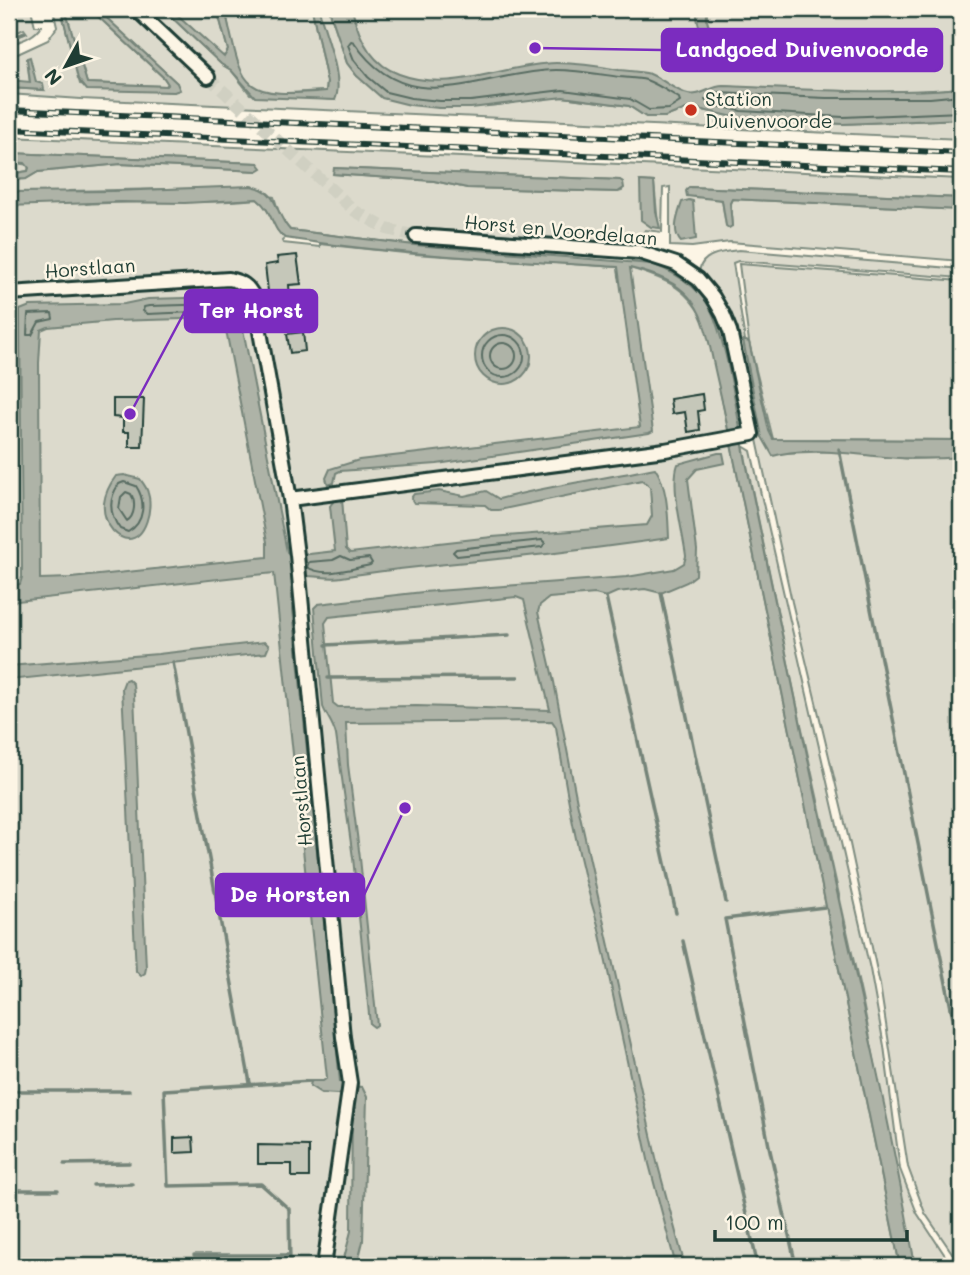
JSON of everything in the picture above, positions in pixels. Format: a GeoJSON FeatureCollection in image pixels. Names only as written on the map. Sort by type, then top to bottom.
{"type":"FeatureCollection","features":[{"type":"Feature","properties":{"kind":"street"},"geometry":{"type":"LineString","coordinates":[[136,9],[208,77]]}},
{"type":"Feature","properties":{"kind":"street","name":"Horst en Voordelaan"},"geometry":{"type":"LineString","coordinates":[[290,499],[665,450],[749,435],[730,331],[723,314],[698,279],[676,264],[639,253],[416,236]]}},
{"type":"Feature","properties":{"kind":"street","name":"Horstlaan"},"geometry":{"type":"LineString","coordinates":[[9,293],[229,279],[241,281],[250,289],[256,308],[290,499],[349,1089],[324,1266]]}},
{"type":"Feature","properties":{"kind":"shaded area"},"geometry":{"type":"Polygon","coordinates":[[[9,9],[31,9],[35,26],[41,26],[31,36],[9,45],[9,40],[27,33],[24,29],[9,36],[9,9]]]}},
{"type":"Feature","properties":{"kind":"shaded area"},"geometry":{"type":"Polygon","coordinates":[[[53,9],[61,9],[80,84],[174,92],[177,83],[97,9],[125,9],[204,82],[214,71],[147,9],[163,9],[221,64],[231,70],[250,94],[335,100],[319,9],[329,9],[347,63],[357,76],[439,108],[498,105],[563,97],[629,106],[646,117],[665,117],[686,109],[698,109],[740,118],[843,124],[961,119],[961,139],[9,94],[9,88],[44,90],[36,82],[27,58],[30,83],[9,80],[9,58],[48,40],[57,27],[53,9]]]}},
{"type":"Feature","properties":{"kind":"shaded area"},"geometry":{"type":"Polygon","coordinates":[[[65,9],[90,9],[168,84],[87,83],[65,9]]]}},
{"type":"Feature","properties":{"kind":"shaded area"},"geometry":{"type":"Polygon","coordinates":[[[171,9],[217,9],[227,55],[221,56],[171,9]]]}},
{"type":"Feature","properties":{"kind":"shaded area"},"geometry":{"type":"Polygon","coordinates":[[[225,9],[312,9],[327,82],[326,91],[275,93],[260,91],[251,86],[239,67],[225,9]]]}},
{"type":"Feature","properties":{"kind":"shaded area"},"geometry":{"type":"Polygon","coordinates":[[[346,9],[697,9],[702,31],[725,62],[707,22],[708,9],[961,9],[961,88],[842,92],[723,86],[723,97],[414,92],[365,64],[346,9]]]}},
{"type":"Feature","properties":{"kind":"shaded area"},"geometry":{"type":"Polygon","coordinates":[[[9,137],[961,179],[961,198],[690,187],[722,200],[726,225],[732,226],[732,199],[961,210],[961,261],[730,242],[692,247],[670,246],[670,187],[663,188],[662,232],[645,230],[636,245],[418,228],[414,245],[290,230],[281,219],[274,197],[218,188],[70,191],[86,204],[257,199],[267,209],[277,230],[285,238],[283,243],[618,267],[619,276],[630,268],[676,287],[693,303],[707,327],[900,1266],[9,1266],[9,180],[26,179],[38,172],[120,164],[257,171],[258,163],[9,153],[9,137]],[[334,168],[334,174],[434,181],[467,188],[618,192],[622,191],[623,182],[619,180],[334,168]],[[640,181],[658,224],[654,182],[640,181]]]}},
{"type":"Feature","properties":{"kind":"shaded area"},"geometry":{"type":"Polygon","coordinates":[[[9,162],[29,165],[28,171],[9,174],[9,162]]]}},
{"type":"Feature","properties":{"kind":"shaded area"},"geometry":{"type":"Polygon","coordinates":[[[739,250],[961,269],[961,278],[738,261],[733,263],[743,340],[762,437],[782,453],[837,451],[911,459],[961,457],[961,1266],[925,1213],[908,1167],[880,985],[730,316],[720,297],[699,271],[704,260],[709,257],[739,250]]]}},
{"type":"Feature","properties":{"kind":"shaded area"},"geometry":{"type":"Polygon","coordinates":[[[632,258],[662,264],[685,276],[703,294],[726,340],[744,421],[739,427],[720,335],[687,281],[667,269],[632,261],[632,258]]]}},
{"type":"Feature","properties":{"kind":"shaded area"},"geometry":{"type":"Polygon","coordinates":[[[739,264],[961,281],[961,440],[773,439],[749,342],[739,264]]]}},
{"type":"Feature","properties":{"kind":"shaded area"},"geometry":{"type":"Polygon","coordinates":[[[743,446],[751,451],[870,969],[884,1046],[900,1169],[917,1213],[952,1266],[915,1266],[862,998],[743,446]]]}},
{"type":"Feature","properties":{"kind":"water"},"geometry":{"type":"Polygon","coordinates":[[[61,9],[65,9],[87,83],[168,84],[90,9],[97,9],[177,83],[180,90],[87,90],[78,79],[61,9]]]}},
{"type":"Feature","properties":{"kind":"water"},"geometry":{"type":"Polygon","coordinates":[[[163,9],[171,9],[224,57],[228,50],[217,9],[225,9],[236,56],[249,82],[260,89],[276,93],[297,93],[326,91],[327,82],[312,9],[319,9],[336,68],[335,100],[255,97],[231,70],[221,64],[163,9]]]}},
{"type":"Feature","properties":{"kind":"water"},"geometry":{"type":"Polygon","coordinates":[[[329,9],[352,9],[362,39],[373,56],[399,74],[419,79],[458,80],[556,63],[646,73],[692,95],[723,86],[872,91],[961,88],[961,119],[843,124],[739,118],[698,109],[686,109],[665,117],[646,117],[629,106],[563,97],[471,108],[410,105],[382,98],[357,76],[347,63],[329,9]]]}},
{"type":"Feature","properties":{"kind":"water"},"geometry":{"type":"Polygon","coordinates":[[[697,9],[708,9],[707,22],[725,62],[723,66],[719,66],[704,39],[698,24],[697,9]]]}},
{"type":"Feature","properties":{"kind":"water"},"geometry":{"type":"Polygon","coordinates":[[[30,57],[36,82],[43,84],[44,90],[9,88],[9,80],[30,82],[27,58],[30,57]]]}},
{"type":"Feature","properties":{"kind":"water"},"geometry":{"type":"Polygon","coordinates":[[[9,153],[258,163],[262,168],[257,171],[121,164],[38,172],[26,179],[9,180],[9,174],[28,171],[29,168],[25,163],[9,162],[9,153]]]}},
{"type":"Feature","properties":{"kind":"water"},"geometry":{"type":"Polygon","coordinates":[[[334,168],[620,180],[624,188],[618,192],[467,188],[434,181],[333,174],[334,168]]]}},
{"type":"Feature","properties":{"kind":"water"},"geometry":{"type":"Polygon","coordinates":[[[640,181],[654,182],[660,228],[651,227],[641,220],[640,181]]]}},
{"type":"Feature","properties":{"kind":"water"},"geometry":{"type":"Polygon","coordinates":[[[251,186],[267,192],[272,197],[290,230],[414,245],[652,264],[689,284],[710,307],[730,373],[813,785],[889,1128],[915,1266],[900,1266],[708,337],[697,308],[679,287],[630,268],[653,431],[649,433],[437,464],[340,471],[336,473],[334,483],[328,485],[326,478],[330,469],[359,460],[640,427],[618,267],[409,253],[285,238],[277,230],[267,209],[257,199],[9,206],[9,192],[251,186]]]}},
{"type":"Feature","properties":{"kind":"water"},"geometry":{"type":"Polygon","coordinates":[[[689,187],[961,198],[961,210],[732,199],[732,226],[729,228],[726,226],[722,200],[687,196],[689,187]]]}},
{"type":"Feature","properties":{"kind":"water"},"geometry":{"type":"Polygon","coordinates":[[[693,201],[696,239],[681,242],[676,233],[676,223],[682,202],[693,201]]]}},
{"type":"Feature","properties":{"kind":"water"},"geometry":{"type":"Polygon","coordinates":[[[220,297],[238,304],[287,552],[292,556],[335,551],[330,506],[335,499],[342,498],[346,549],[350,553],[492,537],[647,525],[652,516],[650,487],[642,480],[499,510],[491,510],[485,505],[414,503],[411,498],[414,494],[439,491],[464,496],[486,491],[499,499],[655,468],[665,493],[669,538],[336,578],[295,577],[291,589],[340,1082],[362,1087],[367,1097],[363,1241],[357,1266],[342,1266],[351,1231],[352,1095],[321,1093],[310,1086],[311,1081],[323,1081],[327,1078],[274,573],[9,602],[9,587],[20,584],[22,577],[20,310],[30,306],[124,304],[148,299],[220,297]],[[219,318],[113,321],[48,327],[41,330],[40,579],[267,557],[267,542],[223,322],[219,318]]]}},
{"type":"Feature","properties":{"kind":"water"},"geometry":{"type":"Polygon","coordinates":[[[497,328],[509,328],[519,332],[527,340],[531,356],[527,372],[519,380],[509,384],[497,384],[487,380],[479,372],[475,362],[475,350],[479,340],[487,332],[497,328]]]}},
{"type":"Feature","properties":{"kind":"water"},"geometry":{"type":"Polygon","coordinates":[[[743,340],[749,342],[773,439],[961,440],[961,457],[903,458],[813,451],[773,456],[762,437],[743,340]]]}},
{"type":"Feature","properties":{"kind":"water"},"geometry":{"type":"Polygon","coordinates":[[[718,453],[723,453],[725,463],[697,469],[688,479],[697,550],[696,575],[687,582],[661,593],[645,589],[617,592],[606,597],[595,594],[549,598],[540,605],[538,612],[657,1162],[685,1266],[676,1266],[649,1164],[598,925],[579,852],[556,727],[552,721],[346,723],[348,765],[377,1025],[374,1027],[370,1024],[353,858],[336,735],[323,707],[314,608],[318,604],[423,592],[627,577],[674,569],[684,563],[686,556],[676,496],[678,464],[718,453]],[[516,597],[329,617],[325,623],[333,703],[338,707],[417,706],[550,710],[524,600],[516,597]]]}},
{"type":"Feature","properties":{"kind":"water"},"geometry":{"type":"Polygon","coordinates":[[[116,476],[140,479],[147,489],[150,506],[144,528],[134,538],[128,539],[113,531],[104,510],[105,496],[116,476]]]}},
{"type":"Feature","properties":{"kind":"water"},"geometry":{"type":"Polygon","coordinates":[[[265,642],[269,646],[266,653],[9,680],[9,666],[265,642]]]}},
{"type":"Feature","properties":{"kind":"water"},"geometry":{"type":"Polygon","coordinates":[[[128,679],[133,684],[134,695],[146,968],[141,976],[136,971],[122,688],[128,679]]]}},
{"type":"Feature","properties":{"kind":"building"},"geometry":{"type":"Polygon","coordinates":[[[297,255],[301,284],[289,285],[290,298],[269,300],[265,265],[278,263],[277,257],[297,255]]]}},
{"type":"Feature","properties":{"kind":"building"},"geometry":{"type":"Polygon","coordinates":[[[303,332],[305,351],[290,353],[287,334],[303,332]]]}},
{"type":"Feature","properties":{"kind":"building"},"geometry":{"type":"Polygon","coordinates":[[[702,394],[704,410],[698,411],[700,430],[688,432],[685,412],[672,414],[670,399],[702,394]]]}},
{"type":"Feature","properties":{"kind":"building"},"geometry":{"type":"Polygon","coordinates":[[[113,399],[144,399],[142,447],[129,447],[129,432],[123,432],[123,418],[113,417],[113,399]]]}},
{"type":"Feature","properties":{"kind":"building"},"geometry":{"type":"Polygon","coordinates":[[[193,1137],[194,1152],[174,1153],[174,1138],[193,1137]]]}},
{"type":"Feature","properties":{"kind":"building"},"geometry":{"type":"Polygon","coordinates":[[[258,1145],[309,1146],[309,1177],[292,1177],[292,1164],[258,1164],[258,1145]]]}},
{"type":"Feature","properties":{"kind":"waterway"},"geometry":{"type":"LineString","coordinates":[[9,39],[25,33]]}},
{"type":"Feature","properties":{"kind":"waterway"},"geometry":{"type":"LineString","coordinates":[[839,449],[961,1058]]}},
{"type":"Feature","properties":{"kind":"waterway"},"geometry":{"type":"LineString","coordinates":[[954,458],[961,504]]}},
{"type":"Feature","properties":{"kind":"waterway"},"geometry":{"type":"LineString","coordinates":[[661,593],[726,902]]}},
{"type":"Feature","properties":{"kind":"waterway"},"geometry":{"type":"LineString","coordinates":[[606,597],[676,913]]}},
{"type":"Feature","properties":{"kind":"waterway"},"geometry":{"type":"LineString","coordinates":[[326,645],[509,635]]}},
{"type":"Feature","properties":{"kind":"waterway"},"geometry":{"type":"LineString","coordinates":[[173,662],[250,1083]]}},
{"type":"Feature","properties":{"kind":"waterway"},"geometry":{"type":"LineString","coordinates":[[328,678],[518,677]]}},
{"type":"Feature","properties":{"kind":"waterway"},"geometry":{"type":"LineString","coordinates":[[796,1266],[769,1146],[725,919],[825,907]]}},
{"type":"Feature","properties":{"kind":"waterway"},"geometry":{"type":"LineString","coordinates":[[683,941],[758,1266]]}},
{"type":"Feature","properties":{"kind":"waterway"},"geometry":{"type":"LineString","coordinates":[[290,1266],[289,1209],[261,1184],[168,1186],[164,1090],[311,1081]]}},
{"type":"Feature","properties":{"kind":"waterway"},"geometry":{"type":"LineString","coordinates":[[9,1091],[129,1091]]}},
{"type":"Feature","properties":{"kind":"waterway"},"geometry":{"type":"LineString","coordinates":[[64,1164],[129,1163]]}},
{"type":"Feature","properties":{"kind":"waterway"},"geometry":{"type":"LineString","coordinates":[[93,1185],[132,1184]]}},
{"type":"Feature","properties":{"kind":"waterway"},"geometry":{"type":"LineString","coordinates":[[9,1190],[58,1190]]}},
{"type":"Feature","properties":{"kind":"waterway"},"geometry":{"type":"LineString","coordinates":[[194,1255],[290,1255]]}},
{"type":"Feature","properties":{"kind":"waterway"},"geometry":{"type":"LineString","coordinates":[[405,1265],[676,1259]]}},
{"type":"Feature","properties":{"kind":"tunnel"},"geometry":{"type":"LineString","coordinates":[[208,77],[355,211],[387,229],[416,236]]}},
{"type":"Feature","properties":{"kind":"railway"},"geometry":{"type":"LineString","coordinates":[[9,110],[961,153]]}},
{"type":"Feature","properties":{"kind":"railway"},"geometry":{"type":"LineString","coordinates":[[9,129],[961,172]]}},
{"type":"Feature","properties":{"kind":"place","name":"Landgoed Duivenvoorde"},"geometry":{"type":"Point","coordinates":[535,48]}},
{"type":"Feature","properties":{"kind":"place","name":"Station Duivenvoorde"},"geometry":{"type":"Point","coordinates":[691,110]}},
{"type":"Feature","properties":{"kind":"place","name":"Ter Horst"},"geometry":{"type":"Point","coordinates":[130,414]}},
{"type":"Feature","properties":{"kind":"place","name":"De Horsten"},"geometry":{"type":"Point","coordinates":[405,808]}}]}
